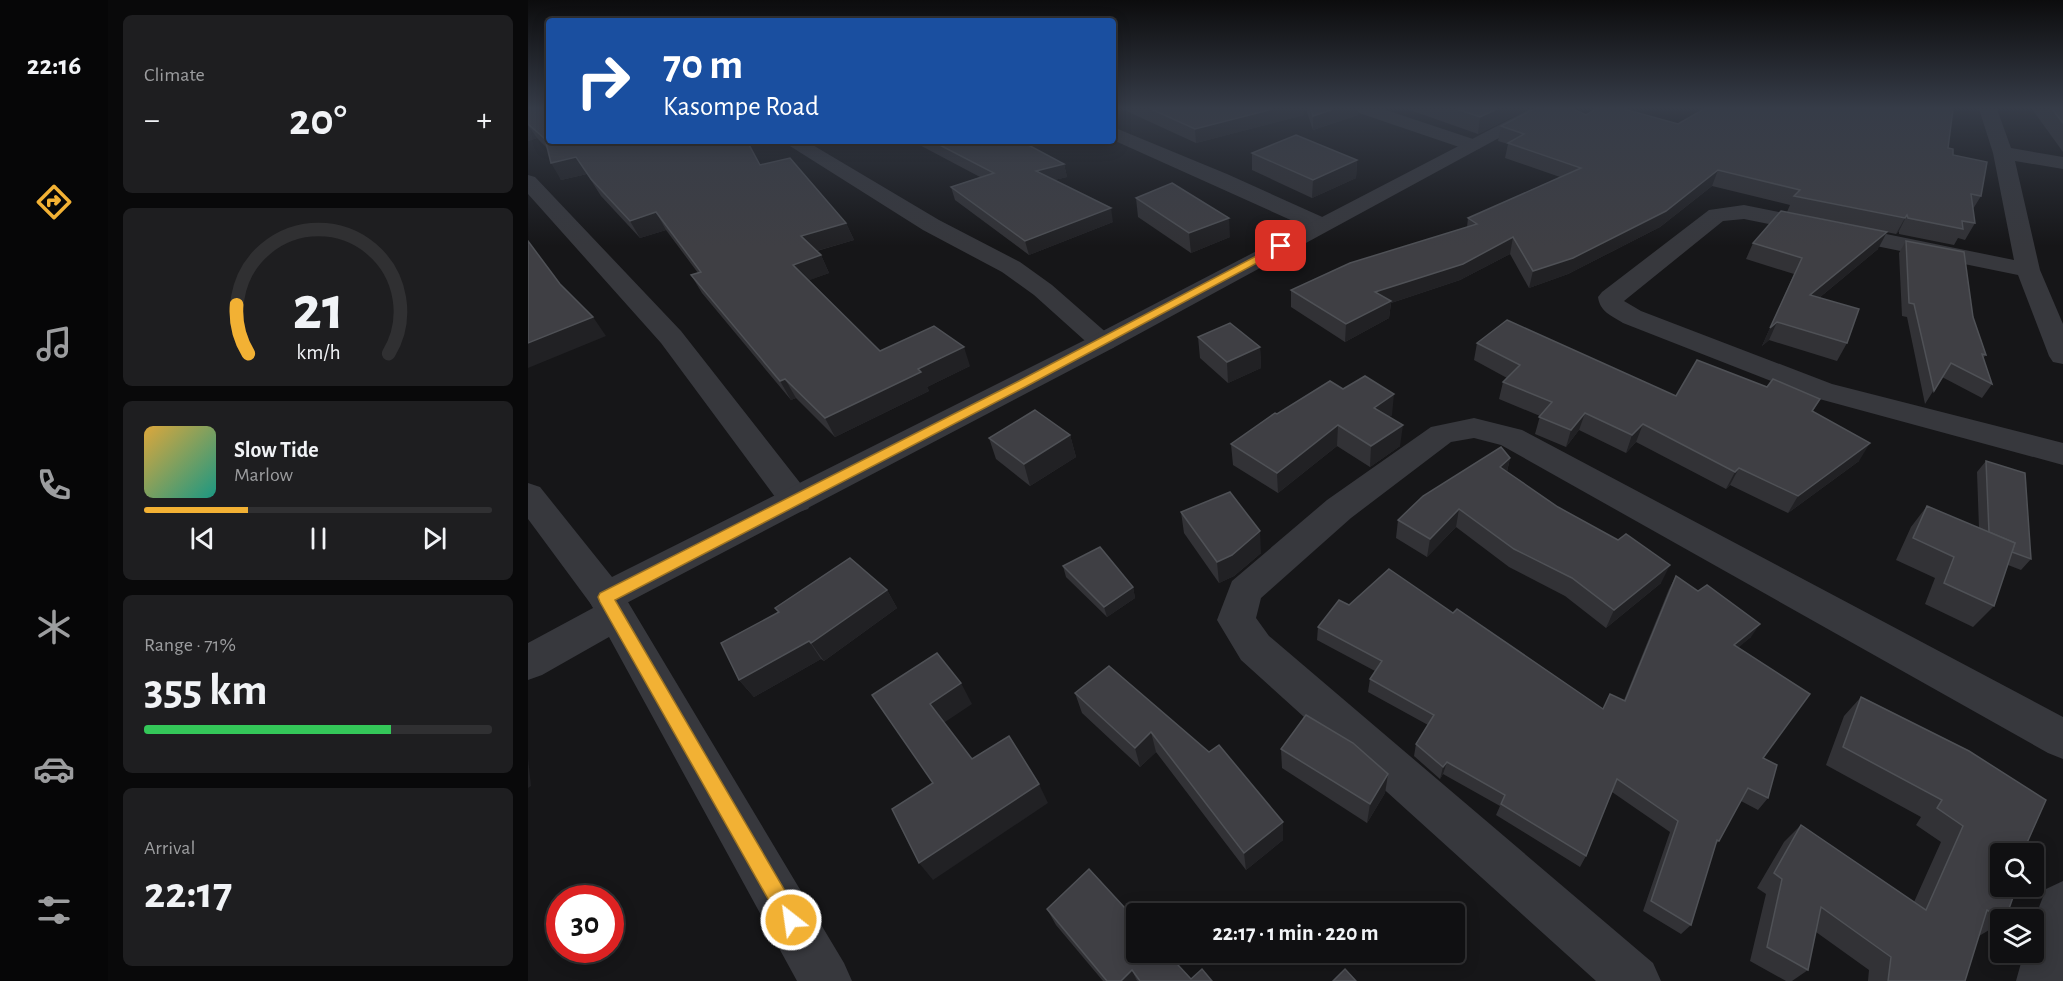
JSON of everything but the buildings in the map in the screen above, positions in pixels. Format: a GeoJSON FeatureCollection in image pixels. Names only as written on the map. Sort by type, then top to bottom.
{"type":"FeatureCollection","features":[{"type":"Feature","properties":{"kind":"street"},"geometry":{"type":"LineString","coordinates":[[815,155],[931,225],[1011,267],[1043,290],[1103,342]]}},
{"type":"Feature","properties":{"kind":"street"},"geometry":{"type":"LineString","coordinates":[[1165,155],[1321,225]]}},
{"type":"Feature","properties":{"kind":"street"},"geometry":{"type":"LineString","coordinates":[[528,663],[611,606],[796,501],[1103,342],[1454,155]]}},
{"type":"Feature","properties":{"kind":"street"},"geometry":{"type":"LineString","coordinates":[[2003,155],[2028,270],[2063,356]]}},
{"type":"Feature","properties":{"kind":"street"},"geometry":{"type":"LineString","coordinates":[[2014,155],[2063,163]]}},
{"type":"Feature","properties":{"kind":"street"},"geometry":{"type":"LineString","coordinates":[[528,181],[671,337],[796,501]]}},
{"type":"Feature","properties":{"kind":"street"},"geometry":{"type":"LineString","coordinates":[[2028,270],[1744,212],[1731,212],[1717,215],[1611,297],[1612,306],[1632,317],[1822,391],[2063,454]]}},
{"type":"Feature","properties":{"kind":"street"},"geometry":{"type":"LineString","coordinates":[[1635,981],[1255,648],[1236,620],[1245,591],[1339,509],[1442,434],[1474,428],[1511,437],[2063,739]]}},
{"type":"Feature","properties":{"kind":"street"},"geometry":{"type":"LineString","coordinates":[[528,495],[611,606],[826,981]]}},
{"type":"Feature","properties":{"kind":"street"},"geometry":{"type":"LineString","coordinates":[[2042,981],[2063,906]]}},
{"type":"Feature","properties":{"kind":"route"},"geometry":{"type":"LineString","coordinates":[[791,920],[606,597],[1103,342],[1281,246]]}}]}
